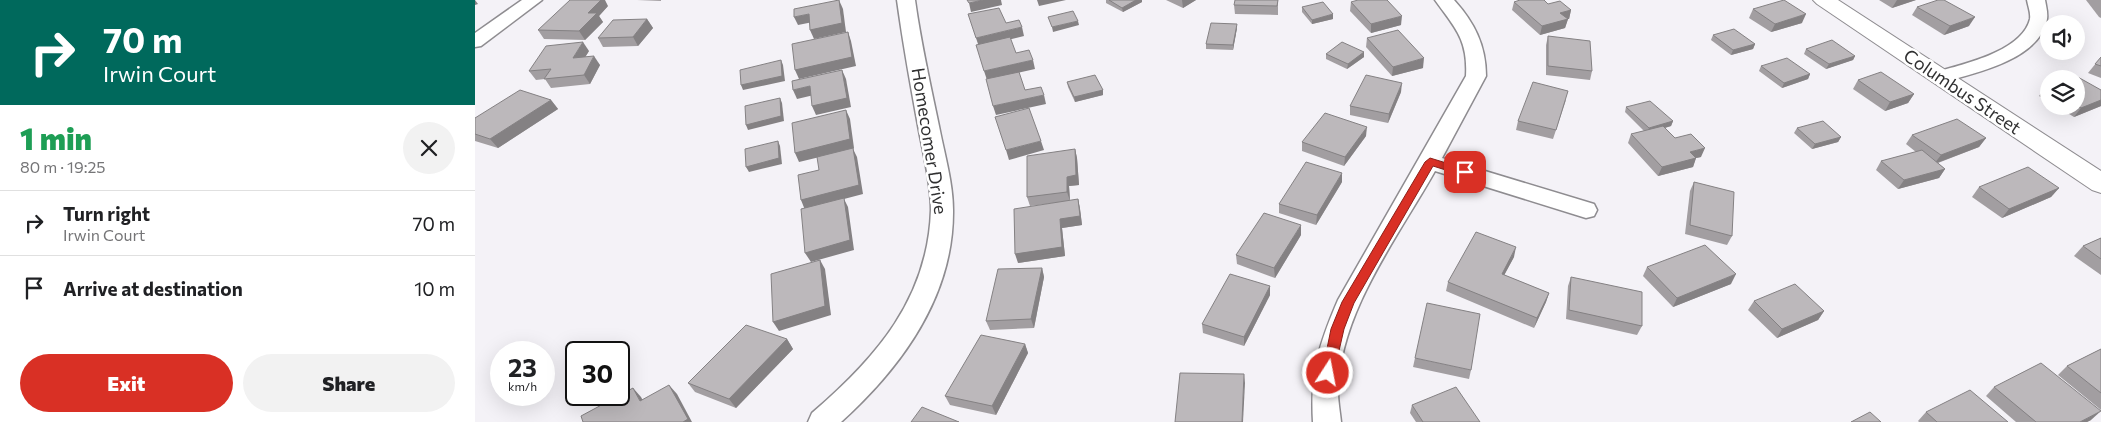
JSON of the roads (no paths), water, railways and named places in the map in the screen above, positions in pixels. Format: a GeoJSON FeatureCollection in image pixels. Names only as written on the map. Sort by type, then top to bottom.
{"type":"FeatureCollection","features":[{"type":"Feature","properties":{"kind":"main road","name":"Columbus Street"},"geometry":{"type":"LineString","coordinates":[[1824,0],[2101,184]]}},
{"type":"Feature","properties":{"kind":"street"},"geometry":{"type":"LineString","coordinates":[[475,42],[533,0]]}},
{"type":"Feature","properties":{"kind":"street","name":"Homecomer Drive"},"geometry":{"type":"LineString","coordinates":[[822,422],[862,385],[911,324],[927,290],[937,259],[941,235],[939,182],[906,0]]}},
{"type":"Feature","properties":{"kind":"street"},"geometry":{"type":"LineString","coordinates":[[1327,422],[1326,387],[1338,329],[1349,302],[1430,162],[1476,76],[1477,60],[1471,35],[1458,14],[1444,0]]}},
{"type":"Feature","properties":{"kind":"street"},"geometry":{"type":"LineString","coordinates":[[1939,77],[2008,56],[2026,42],[2038,23],[2036,0]]}},
{"type":"Feature","properties":{"kind":"street"},"geometry":{"type":"LineString","coordinates":[[1430,162],[1586,210]]}}]}
